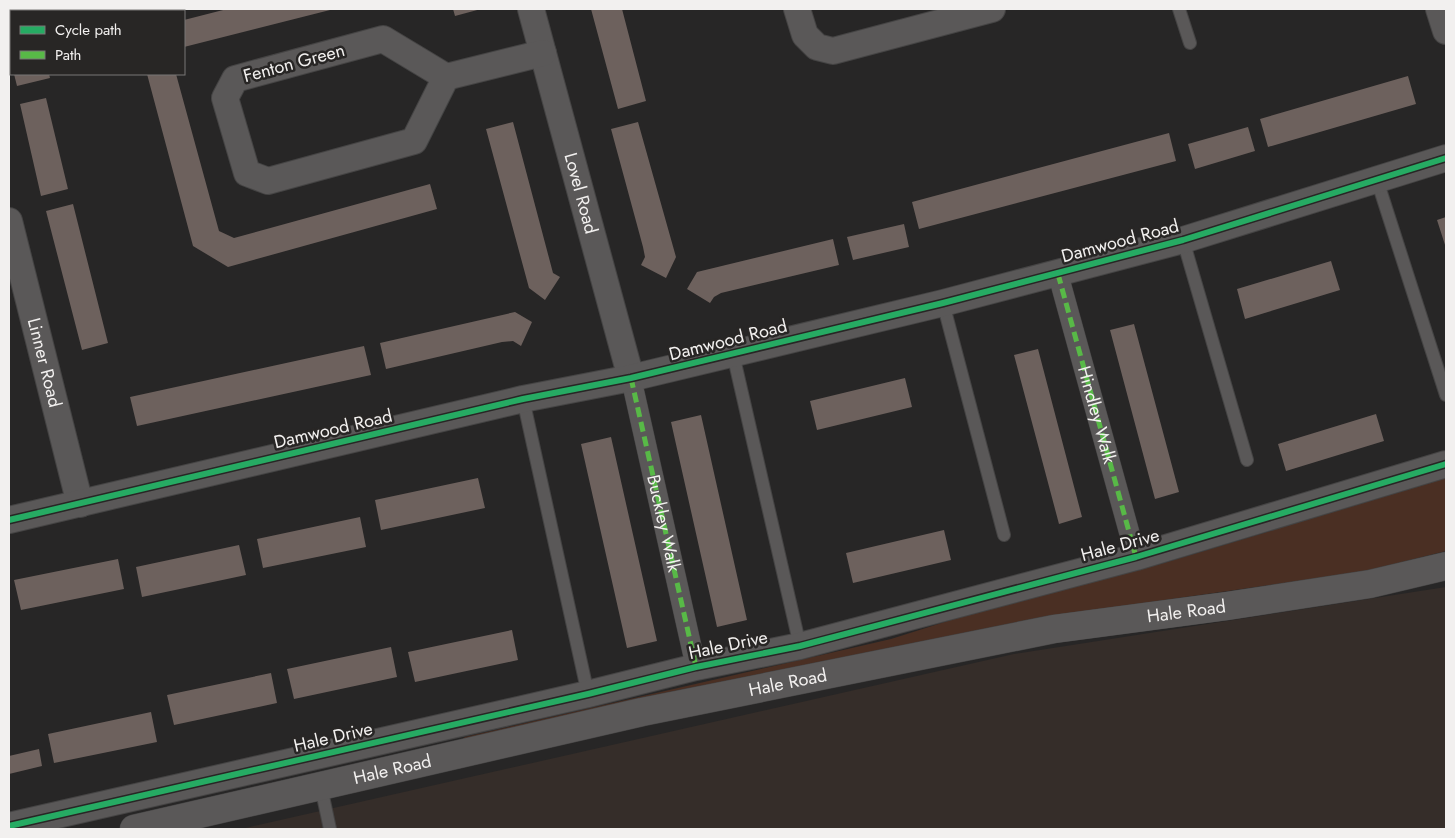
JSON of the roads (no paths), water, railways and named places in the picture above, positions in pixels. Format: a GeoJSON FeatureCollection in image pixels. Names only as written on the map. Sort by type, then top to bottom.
{"type":"FeatureCollection","features":[{"type":"Feature","properties":{"kind":"street","name":"Lovel Road"},"geometry":{"type":"LineString","coordinates":[[531,9],[631,378]]}},
{"type":"Feature","properties":{"kind":"street"},"geometry":{"type":"LineString","coordinates":[[797,9],[806,35],[818,47],[833,51],[992,9]]}},
{"type":"Feature","properties":{"kind":"street","name":"Fenton Green"},"geometry":{"type":"LineString","coordinates":[[383,39],[446,77],[414,141],[268,181],[247,173],[226,98],[236,79],[383,39]]}},
{"type":"Feature","properties":{"kind":"street"},"geometry":{"type":"LineString","coordinates":[[446,77],[543,53]]}},
{"type":"Feature","properties":{"kind":"street","name":"Damwood Road"},"geometry":{"type":"LineString","coordinates":[[9,520],[524,399],[631,378],[943,303],[1183,240],[1446,158]]}},
{"type":"Feature","properties":{"kind":"street","name":"Linner Road"},"geometry":{"type":"LineString","coordinates":[[9,221],[80,504]]}},
{"type":"Feature","properties":{"kind":"street","name":"Hindley Walk"},"geometry":{"type":"LineString","coordinates":[[1058,274],[1136,557]]}},
{"type":"Feature","properties":{"kind":"street","name":"Buckley Walk"},"geometry":{"type":"LineString","coordinates":[[631,378],[696,667]]}},
{"type":"Feature","properties":{"kind":"street","name":"Hale Drive"},"geometry":{"type":"LineString","coordinates":[[9,826],[588,694],[696,667],[800,646],[1136,557],[1446,464]]}},
{"type":"Feature","properties":{"kind":"street","name":"Hale Road"},"geometry":{"type":"LineString","coordinates":[[134,829],[642,712],[1054,629],[1227,606],[1370,584],[1446,566]]}},
{"type":"Feature","properties":{"kind":"lane"},"geometry":{"type":"LineString","coordinates":[[1179,9],[1190,43]]}},
{"type":"Feature","properties":{"kind":"lane"},"geometry":{"type":"LineString","coordinates":[[1377,180],[1446,395]]}},
{"type":"Feature","properties":{"kind":"lane"},"geometry":{"type":"LineString","coordinates":[[1183,240],[1247,460]]}},
{"type":"Feature","properties":{"kind":"lane"},"geometry":{"type":"LineString","coordinates":[[943,303],[1004,535]]}},
{"type":"Feature","properties":{"kind":"lane"},"geometry":{"type":"LineString","coordinates":[[732,354],[800,646]]}},
{"type":"Feature","properties":{"kind":"lane"},"geometry":{"type":"LineString","coordinates":[[524,399],[588,694]]}},
{"type":"Feature","properties":{"kind":"lane"},"geometry":{"type":"LineString","coordinates":[[321,787],[330,829]]}}]}
